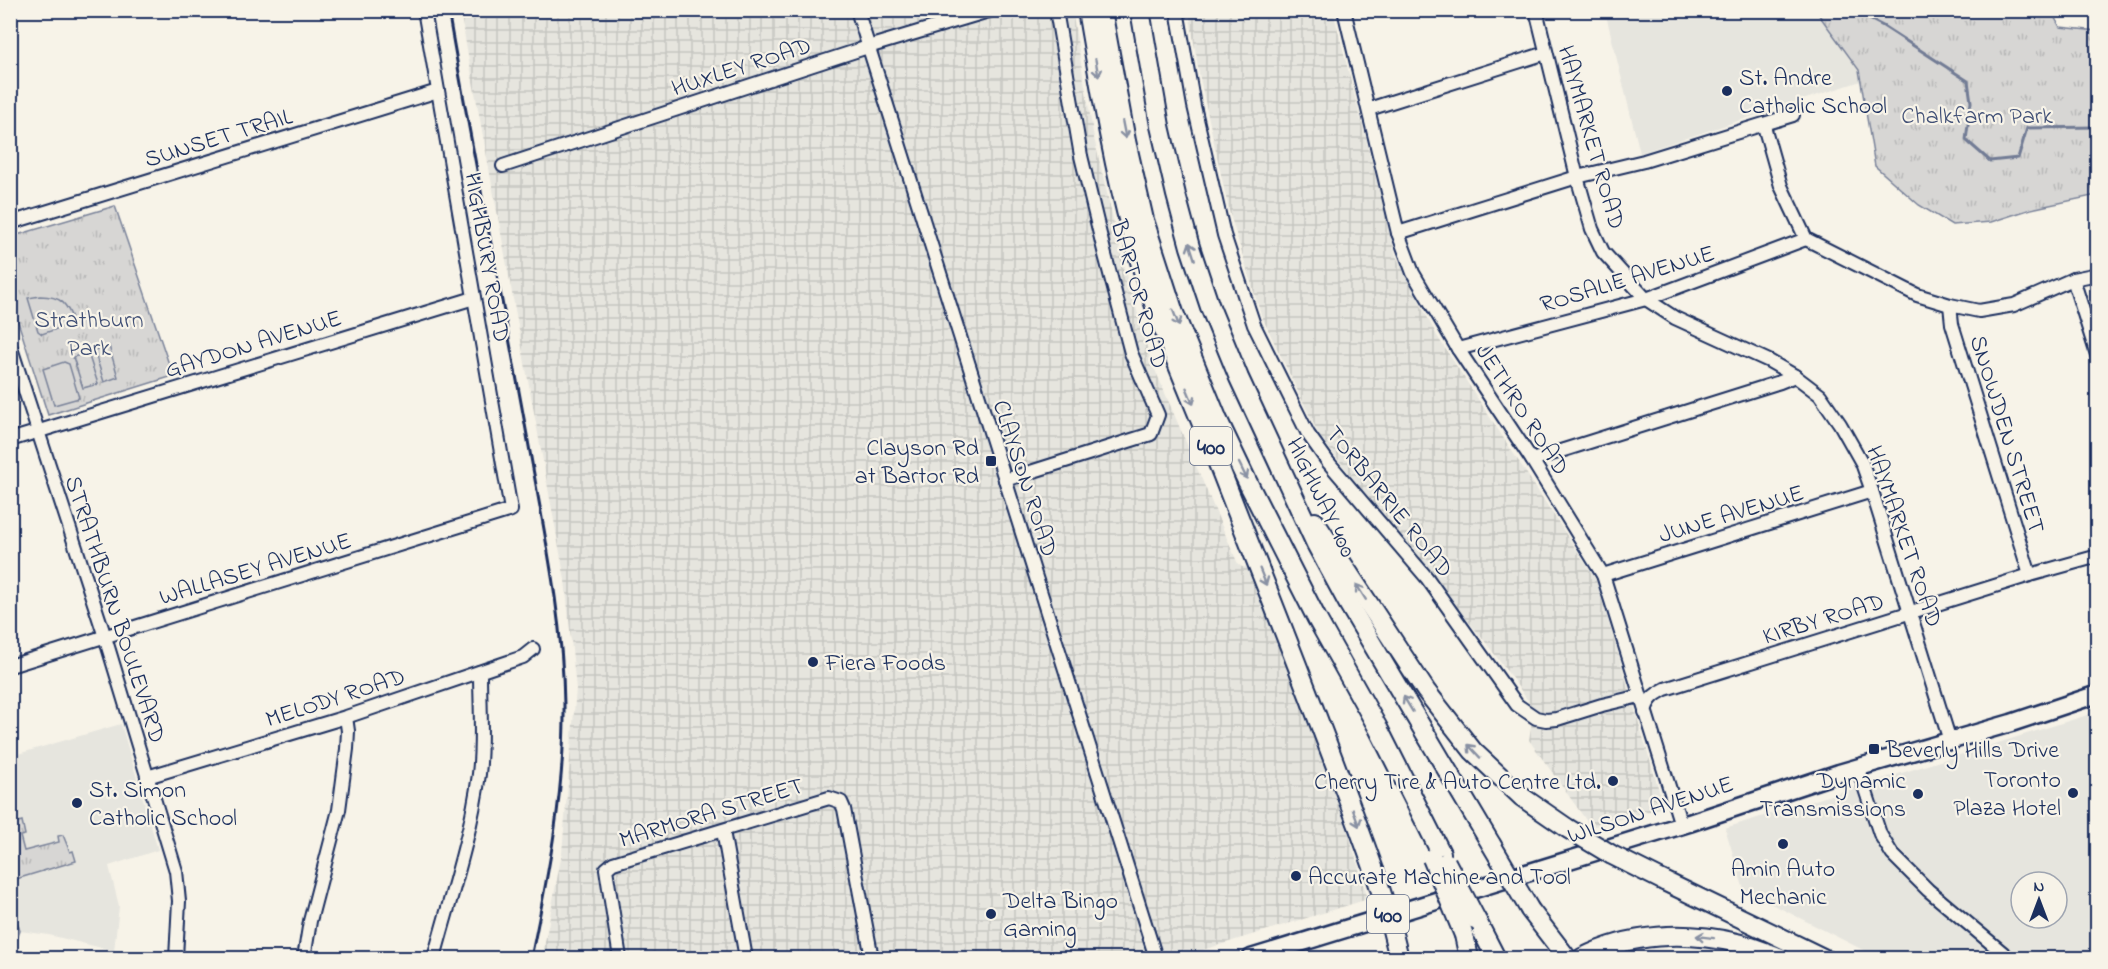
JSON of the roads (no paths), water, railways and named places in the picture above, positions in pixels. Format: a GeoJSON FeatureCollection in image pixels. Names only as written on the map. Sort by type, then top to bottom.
{"type":"FeatureCollection","features":[{"type":"Feature","properties":{"kind":"highway","name":"400"},"geometry":{"type":"LineString","coordinates":[[1087,10],[1110,142],[1132,235],[1167,340],[1341,778],[1387,910],[1399,958]]}},
{"type":"Feature","properties":{"kind":"highway"},"geometry":{"type":"LineString","coordinates":[[1102,10],[1143,220],[1174,313],[1217,418],[1338,660],[1367,731],[1496,958]]}},
{"type":"Feature","properties":{"kind":"highway","name":"HIGHWAY 400"},"geometry":{"type":"LineString","coordinates":[[1140,10],[1160,126],[1190,247],[1210,307],[1239,378],[1316,544],[1349,605],[1558,955]]}},
{"type":"Feature","properties":{"kind":"highway"},"geometry":{"type":"LineString","coordinates":[[1288,484],[1343,562],[1426,691],[1473,752],[1522,797],[1612,855],[1823,958]]}},
{"type":"Feature","properties":{"kind":"highway"},"geometry":{"type":"LineString","coordinates":[[1437,855],[1464,935],[1469,958]]}},
{"type":"Feature","properties":{"kind":"highway"},"geometry":{"type":"LineString","coordinates":[[1582,958],[1623,942],[1675,935],[1706,937],[1739,943],[1781,958]]}},
{"type":"Feature","properties":{"kind":"main road","name":"WILSON AVENUE"},"geometry":{"type":"LineString","coordinates":[[1251,958],[2097,694]]}},
{"type":"Feature","properties":{"kind":"street","name":"HIGHBURY ROAD"},"geometry":{"type":"LineString","coordinates":[[424,10],[511,510]]}},
{"type":"Feature","properties":{"kind":"street","name":"CLAYSON ROAD"},"geometry":{"type":"LineString","coordinates":[[857,10],[1156,958]]}},
{"type":"Feature","properties":{"kind":"street","name":"HUXLEY ROAD"},"geometry":{"type":"LineString","coordinates":[[503,166],[868,47],[992,10]]}},
{"type":"Feature","properties":{"kind":"street","name":"BARTOR ROAD"},"geometry":{"type":"LineString","coordinates":[[1005,480],[1151,434],[1158,415],[1131,353],[1105,255],[1081,156],[1056,10]]}},
{"type":"Feature","properties":{"kind":"street","name":"TORBARRIE ROAD"},"geometry":{"type":"LineString","coordinates":[[1177,10],[1194,106],[1224,235],[1254,325],[1308,434],[1328,462],[1427,578],[1517,705],[1526,713],[1536,718],[1557,719],[1640,696]]}},
{"type":"Feature","properties":{"kind":"street","name":"JETHRO ROAD"},"geometry":{"type":"LineString","coordinates":[[1344,10],[1398,232],[1413,273],[1458,349],[1532,460],[1603,575],[1681,825]]}},
{"type":"Feature","properties":{"kind":"street","name":"HAYMARKET ROAD"},"geometry":{"type":"LineString","coordinates":[[1536,10],[1577,177],[1592,230],[1603,252],[1646,299],[1675,318],[1769,361],[1795,376],[1820,395],[1862,463],[1950,741]]}},
{"type":"Feature","properties":{"kind":"street"},"geometry":{"type":"LineString","coordinates":[[1369,109],[1546,53]]}},
{"type":"Feature","properties":{"kind":"street","name":"SUNSET TRAIL"},"geometry":{"type":"LineString","coordinates":[[10,223],[438,91]]}},
{"type":"Feature","properties":{"kind":"street"},"geometry":{"type":"LineString","coordinates":[[1398,232],[1577,177],[1644,161],[1764,126],[1793,115]]}},
{"type":"Feature","properties":{"kind":"street"},"geometry":{"type":"LineString","coordinates":[[1764,126],[1781,186],[1806,239],[1917,295],[1950,305],[1979,310],[2014,305],[2073,279],[2097,274]]}},
{"type":"Feature","properties":{"kind":"street","name":"ROSALIE AVENUE"},"geometry":{"type":"LineString","coordinates":[[1458,349],[1646,299],[1806,239]]}},
{"type":"Feature","properties":{"kind":"street"},"geometry":{"type":"LineString","coordinates":[[2073,279],[2097,358]]}},
{"type":"Feature","properties":{"kind":"street","name":"GAYDON AVENUE"},"geometry":{"type":"LineString","coordinates":[[10,440],[474,298]]}},
{"type":"Feature","properties":{"kind":"street","name":"SNOWDEN STREET"},"geometry":{"type":"LineString","coordinates":[[1950,305],[1952,324],[2030,575]]}},
{"type":"Feature","properties":{"kind":"street","name":"STRATHBURN BOULEVARD"},"geometry":{"type":"LineString","coordinates":[[10,345],[105,637],[176,871],[179,925],[176,958]]}},
{"type":"Feature","properties":{"kind":"street"},"geometry":{"type":"LineString","coordinates":[[1532,460],[1795,376]]}},
{"type":"Feature","properties":{"kind":"street","name":"JUNE AVENUE"},"geometry":{"type":"LineString","coordinates":[[1603,575],[1872,491]]}},
{"type":"Feature","properties":{"kind":"street","name":"WALLASEY AVENUE"},"geometry":{"type":"LineString","coordinates":[[10,666],[511,510]]}},
{"type":"Feature","properties":{"kind":"street","name":"KIRBY ROAD"},"geometry":{"type":"LineString","coordinates":[[1645,712],[1646,705],[1653,696],[1665,689],[2097,556]]}},
{"type":"Feature","properties":{"kind":"street","name":"MELODY ROAD"},"geometry":{"type":"LineString","coordinates":[[147,777],[346,717],[523,657],[533,649]]}},
{"type":"Feature","properties":{"kind":"street"},"geometry":{"type":"LineString","coordinates":[[434,958],[476,794],[481,744],[480,672]]}},
{"type":"Feature","properties":{"kind":"street"},"geometry":{"type":"LineString","coordinates":[[1635,679],[1647,687],[1665,689]]}},
{"type":"Feature","properties":{"kind":"street"},"geometry":{"type":"LineString","coordinates":[[304,958],[314,905],[339,810],[347,748],[346,717]]}},
{"type":"Feature","properties":{"kind":"street"},"geometry":{"type":"LineString","coordinates":[[1858,768],[1880,834],[1892,854],[1928,890],[2009,958]]}},
{"type":"Feature","properties":{"kind":"street","name":"MARMORA STREET"},"geometry":{"type":"LineString","coordinates":[[620,958],[606,879],[606,869],[613,863],[829,798],[841,802],[844,809],[872,958]]}},
{"type":"Feature","properties":{"kind":"street"},"geometry":{"type":"LineString","coordinates":[[723,831],[746,958]]}},
{"type":"Feature","properties":{"kind":"waterway"},"geometry":{"type":"LineString","coordinates":[[1852,10],[1883,26],[1968,81],[1971,102],[1966,140],[1990,161],[2018,158],[2027,128],[2098,127]]}},
{"type":"Feature","properties":{"kind":"railway"},"geometry":{"type":"LineString","coordinates":[[448,10],[542,515],[563,673],[562,769],[549,864],[531,958]]}},
{"type":"Feature","properties":{"kind":"place","name":"St. Andre Catholic School"},"geometry":{"type":"Point","coordinates":[1727,91]}},
{"type":"Feature","properties":{"kind":"place","name":"Clayson Rd at Bartor Rd"},"geometry":{"type":"Point","coordinates":[991,461]}},
{"type":"Feature","properties":{"kind":"place","name":"Fiera Foods"},"geometry":{"type":"Point","coordinates":[813,662]}},
{"type":"Feature","properties":{"kind":"place","name":"Beverly Hills Drive"},"geometry":{"type":"Point","coordinates":[1874,749]}},
{"type":"Feature","properties":{"kind":"place","name":"Cherry Tire & Auto Centre Ltd."},"geometry":{"type":"Point","coordinates":[1613,781]}},
{"type":"Feature","properties":{"kind":"place","name":"Toronto Plaza Hotel"},"geometry":{"type":"Point","coordinates":[2073,793]}},
{"type":"Feature","properties":{"kind":"place","name":"Dynamic Transmissions"},"geometry":{"type":"Point","coordinates":[1918,794]}},
{"type":"Feature","properties":{"kind":"place","name":"St. Simon Catholic School"},"geometry":{"type":"Point","coordinates":[77,803]}},
{"type":"Feature","properties":{"kind":"place","name":"Amin Auto Mechanic"},"geometry":{"type":"Point","coordinates":[1783,844]}},
{"type":"Feature","properties":{"kind":"place","name":"Accurate Machine and Tool"},"geometry":{"type":"Point","coordinates":[1296,876]}},
{"type":"Feature","properties":{"kind":"place","name":"Delta Bingo Gaming"},"geometry":{"type":"Point","coordinates":[991,914]}},
{"type":"Feature","properties":{"kind":"park label","name":"Chalkfarm Park"},"geometry":{"type":"Point","coordinates":[1977,115]}},
{"type":"Feature","properties":{"kind":"park label","name":"Strathburn Park"},"geometry":{"type":"Point","coordinates":[89,333]}}]}
